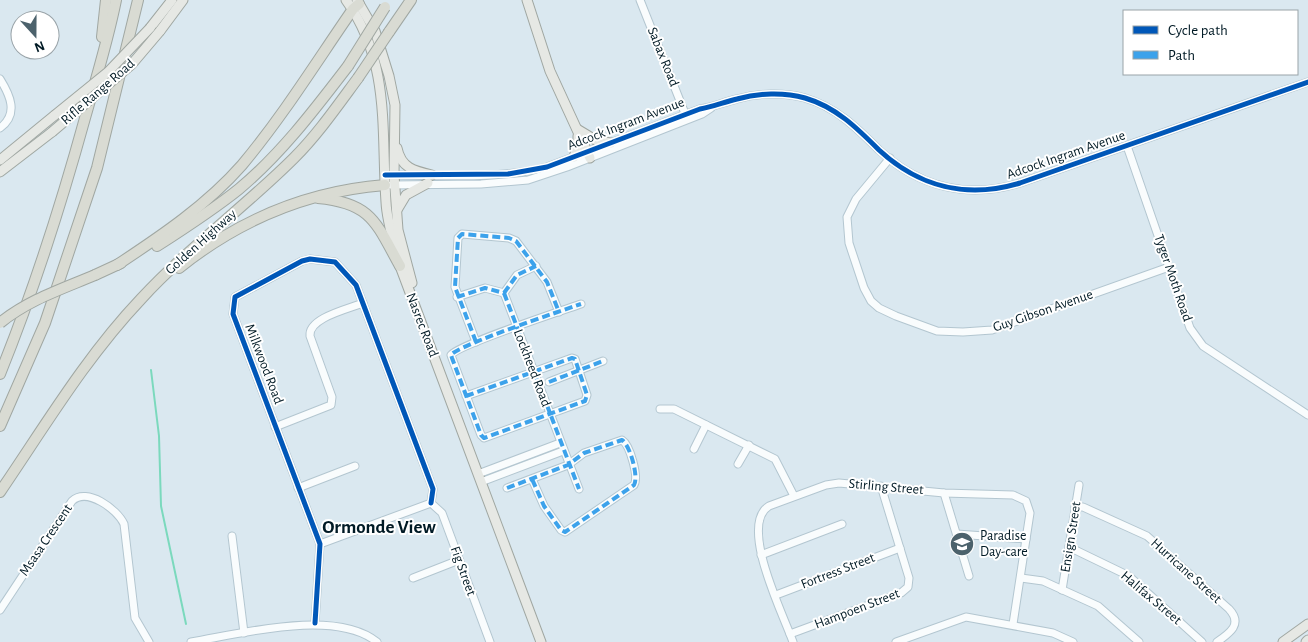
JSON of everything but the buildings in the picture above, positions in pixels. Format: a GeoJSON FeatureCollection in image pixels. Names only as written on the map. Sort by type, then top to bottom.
{"type":"FeatureCollection","features":[{"type":"Feature","properties":{"kind":"highway"},"geometry":{"type":"LineString","coordinates":[[101,61],[106,0]]}},
{"type":"Feature","properties":{"kind":"highway"},"geometry":{"type":"LineString","coordinates":[[0,374],[22,320],[62,202],[116,0]]}},
{"type":"Feature","properties":{"kind":"highway"},"geometry":{"type":"LineString","coordinates":[[0,426],[45,322],[97,168],[138,0]]}},
{"type":"Feature","properties":{"kind":"highway","name":"Golden Highway"},"geometry":{"type":"LineString","coordinates":[[0,492],[83,369],[140,299],[182,256],[296,157],[328,120],[410,0]]}},
{"type":"Feature","properties":{"kind":"highway"},"geometry":{"type":"LineString","coordinates":[[117,265],[187,217],[241,165],[300,86],[354,3]]}},
{"type":"Feature","properties":{"kind":"highway","name":"Golden Highway"},"geometry":{"type":"LineString","coordinates":[[0,323],[13,312],[40,298],[95,276],[156,247],[189,226],[240,188],[287,142],[348,66],[387,3]]}},
{"type":"Feature","properties":{"kind":"highway"},"geometry":{"type":"LineString","coordinates":[[140,299],[191,258],[236,229],[279,209],[310,198],[338,190],[390,180]]}},
{"type":"Feature","properties":{"kind":"highway"},"geometry":{"type":"LineString","coordinates":[[310,198],[346,202],[364,211],[372,219],[400,266]]}},
{"type":"Feature","properties":{"kind":"main road","name":"Rifle Range Road"},"geometry":{"type":"LineString","coordinates":[[0,160],[108,72],[150,28],[172,0]]}},
{"type":"Feature","properties":{"kind":"main road","name":"Rifle Range Road"},"geometry":{"type":"LineString","coordinates":[[0,172],[52,132],[132,64],[184,0]]}},
{"type":"Feature","properties":{"kind":"main road"},"geometry":{"type":"LineString","coordinates":[[527,0],[550,71],[588,155]]}},
{"type":"Feature","properties":{"kind":"main road","name":"Nasrec Road"},"geometry":{"type":"LineString","coordinates":[[354,3],[374,31],[390,76],[395,105],[395,138],[386,205],[400,266],[546,642]]}},
{"type":"Feature","properties":{"kind":"main road","name":"Nasrec Road"},"geometry":{"type":"LineString","coordinates":[[354,3],[369,42],[379,76],[390,180],[398,230],[411,281],[541,642]]}},
{"type":"Feature","properties":{"kind":"main road"},"geometry":{"type":"LineString","coordinates":[[576,128],[597,140],[611,143]]}},
{"type":"Feature","properties":{"kind":"main road"},"geometry":{"type":"LineString","coordinates":[[574,156],[578,145],[576,128]]}},
{"type":"Feature","properties":{"kind":"main road"},"geometry":{"type":"LineString","coordinates":[[395,138],[399,156],[406,166],[430,179],[406,195],[396,212]]}},
{"type":"Feature","properties":{"kind":"main road"},"geometry":{"type":"LineString","coordinates":[[1282,642],[1308,624]]}},
{"type":"Feature","properties":{"kind":"street","name":"Sabax Road"},"geometry":{"type":"LineString","coordinates":[[640,0],[687,116]]}},
{"type":"Feature","properties":{"kind":"street"},"geometry":{"type":"LineString","coordinates":[[0,79],[11,100],[10,114],[0,128]]}},
{"type":"Feature","properties":{"kind":"street","name":"Adcock Ingram Avenue"},"geometry":{"type":"LineString","coordinates":[[430,179],[508,183],[550,174],[611,143],[687,116],[702,114],[711,108],[756,95],[803,97],[829,108],[849,120],[890,158],[916,177],[933,184],[958,190],[980,191],[1020,183],[1308,82]]}},
{"type":"Feature","properties":{"kind":"street","name":"Adcock Ingram Avenue"},"geometry":{"type":"LineString","coordinates":[[390,180],[517,173],[548,166],[574,156],[588,155],[687,116]]}},
{"type":"Feature","properties":{"kind":"street","name":"Tyger Moth Road"},"geometry":{"type":"LineString","coordinates":[[1127,146],[1190,328],[1203,346],[1308,415]]}},
{"type":"Feature","properties":{"kind":"street","name":"Guy Gibson Avenue"},"geometry":{"type":"LineString","coordinates":[[890,158],[850,207],[846,226],[864,288],[871,301],[879,308],[896,316],[937,331],[992,330],[1170,267]]}},
{"type":"Feature","properties":{"kind":"street"},"geometry":{"type":"LineString","coordinates":[[476,342],[455,288],[458,238],[462,234],[513,239],[547,282],[559,312]]}},
{"type":"Feature","properties":{"kind":"street","name":"Milkwood Road"},"geometry":{"type":"LineString","coordinates":[[316,623],[320,544],[233,314],[235,297],[302,261],[328,260],[338,264],[352,280],[363,303],[432,489],[431,503]]}},
{"type":"Feature","properties":{"kind":"street"},"geometry":{"type":"LineString","coordinates":[[458,298],[485,288],[504,293],[517,275],[536,266]]}},
{"type":"Feature","properties":{"kind":"street","name":"Lockheed Road"},"geometry":{"type":"LineString","coordinates":[[504,293],[568,465],[580,489]]}},
{"type":"Feature","properties":{"kind":"street"},"geometry":{"type":"LineString","coordinates":[[275,427],[331,405],[332,397],[310,336],[310,330],[316,322],[363,303]]}},
{"type":"Feature","properties":{"kind":"street"},"geometry":{"type":"LineString","coordinates":[[466,396],[572,358],[575,359],[588,395],[587,399],[484,438],[466,396],[451,355],[456,350],[476,342],[581,304]]}},
{"type":"Feature","properties":{"kind":"street"},"geometry":{"type":"LineString","coordinates":[[549,382],[603,361]]}},
{"type":"Feature","properties":{"kind":"street"},"geometry":{"type":"LineString","coordinates":[[660,409],[674,409],[777,460],[794,496]]}},
{"type":"Feature","properties":{"kind":"street"},"geometry":{"type":"LineString","coordinates":[[694,448],[706,425]]}},
{"type":"Feature","properties":{"kind":"street"},"geometry":{"type":"LineString","coordinates":[[507,488],[568,465],[584,453],[623,440],[626,444],[636,479],[634,485],[565,532],[560,530],[544,506],[532,479]]}},
{"type":"Feature","properties":{"kind":"street"},"geometry":{"type":"LineString","coordinates":[[482,477],[521,458],[560,443]]}},
{"type":"Feature","properties":{"kind":"street"},"geometry":{"type":"LineString","coordinates":[[738,464],[748,445]]}},
{"type":"Feature","properties":{"kind":"street"},"geometry":{"type":"LineString","coordinates":[[482,477],[524,466],[563,452]]}},
{"type":"Feature","properties":{"kind":"street"},"geometry":{"type":"LineString","coordinates":[[521,458],[524,466]]}},
{"type":"Feature","properties":{"kind":"street"},"geometry":{"type":"LineString","coordinates":[[298,488],[355,466]]}},
{"type":"Feature","properties":{"kind":"street","name":"Stirling Street"},"geometry":{"type":"LineString","coordinates":[[793,642],[761,555],[758,541],[764,510],[794,496],[835,483],[944,493],[978,493],[1020,497],[1029,508],[1021,578],[1013,624]]}},
{"type":"Feature","properties":{"kind":"street","name":"Ensign Street"},"geometry":{"type":"LineString","coordinates":[[1062,590],[1079,485]]}},
{"type":"Feature","properties":{"kind":"street","name":"Hampoen Street"},"geometry":{"type":"LineString","coordinates":[[790,634],[904,591],[910,581],[881,486]]}},
{"type":"Feature","properties":{"kind":"street"},"geometry":{"type":"LineString","coordinates":[[944,493],[969,576]]}},
{"type":"Feature","properties":{"kind":"street","name":"Msasa Crescent"},"geometry":{"type":"LineString","coordinates":[[0,610],[72,501],[78,496],[90,496],[116,514],[124,524],[135,618],[148,642]]}},
{"type":"Feature","properties":{"kind":"street"},"geometry":{"type":"LineString","coordinates":[[320,544],[431,503]]}},
{"type":"Feature","properties":{"kind":"street","name":"Fig Street"},"geometry":{"type":"LineString","coordinates":[[431,503],[442,513],[490,642]]}},
{"type":"Feature","properties":{"kind":"street","name":"Hurricane Street"},"geometry":{"type":"LineString","coordinates":[[1075,507],[1083,507],[1147,536],[1229,609],[1234,616],[1235,625],[1232,631],[1217,642]]}},
{"type":"Feature","properties":{"kind":"street"},"geometry":{"type":"LineString","coordinates":[[761,555],[842,524]]}},
{"type":"Feature","properties":{"kind":"street"},"geometry":{"type":"LineString","coordinates":[[957,534],[1026,539]]}},
{"type":"Feature","properties":{"kind":"street"},"geometry":{"type":"LineString","coordinates":[[232,536],[244,633]]}},
{"type":"Feature","properties":{"kind":"street","name":"Halifax Street"},"geometry":{"type":"LineString","coordinates":[[1069,547],[1124,573],[1202,642]]}},
{"type":"Feature","properties":{"kind":"street","name":"Fortress Street"},"geometry":{"type":"LineString","coordinates":[[776,595],[900,548]]}},
{"type":"Feature","properties":{"kind":"street"},"geometry":{"type":"LineString","coordinates":[[413,578],[459,560]]}},
{"type":"Feature","properties":{"kind":"street"},"geometry":{"type":"LineString","coordinates":[[1021,578],[1043,581],[1102,608],[1139,642]]}},
{"type":"Feature","properties":{"kind":"street"},"geometry":{"type":"LineString","coordinates":[[896,642],[963,618],[1013,624],[1053,633],[1073,642]]}},
{"type":"Feature","properties":{"kind":"street"},"geometry":{"type":"LineString","coordinates":[[190,642],[316,623],[362,631],[376,642]]}},
{"type":"Feature","properties":{"kind":"waterway"},"geometry":{"type":"LineString","coordinates":[[151,370],[159,436],[161,506],[186,624]]}},
{"type":"Feature","properties":{"kind":"marked path"},"geometry":{"type":"LineString","coordinates":[[476,342],[455,287],[458,238],[462,234],[509,238],[516,241],[547,282],[559,312]]}},
{"type":"Feature","properties":{"kind":"marked path"},"geometry":{"type":"LineString","coordinates":[[504,293],[517,275],[536,266]]}},
{"type":"Feature","properties":{"kind":"marked path"},"geometry":{"type":"LineString","coordinates":[[457,297],[485,288],[504,293]]}},
{"type":"Feature","properties":{"kind":"marked path"},"geometry":{"type":"LineString","coordinates":[[504,293],[579,489]]}},
{"type":"Feature","properties":{"kind":"marked path"},"geometry":{"type":"LineString","coordinates":[[466,396],[572,358],[575,359],[587,395],[585,401],[484,438],[481,435],[452,358],[451,355],[490,336],[581,304]]}},
{"type":"Feature","properties":{"kind":"marked path"},"geometry":{"type":"LineString","coordinates":[[549,382],[603,361]]}},
{"type":"Feature","properties":{"kind":"marked path"},"geometry":{"type":"LineString","coordinates":[[507,488],[568,465],[584,453],[622,440],[631,454],[635,469],[634,485],[565,532],[561,530],[544,506],[532,479]]}},
{"type":"Feature","properties":{"kind":"cycle path"},"geometry":{"type":"LineString","coordinates":[[385,175],[508,174],[547,167],[700,109],[745,97],[762,94],[780,94],[805,98],[827,107],[854,126],[894,163],[910,173],[927,181],[945,186],[981,190],[1020,183],[1308,82]]}},
{"type":"Feature","properties":{"kind":"cycle path"},"geometry":{"type":"LineString","coordinates":[[315,623],[320,544],[233,314],[235,297],[302,261],[310,259],[335,262],[356,285],[433,489],[431,503]]}},
{"type":"Feature","properties":{"kind":"place","name":"Paradise Day-care"},"geometry":{"type":"Point","coordinates":[962,544]}},
{"type":"Feature","properties":{"kind":"district","name":"Ormonde View"},"geometry":{"type":"Point","coordinates":[379,527]}}]}
